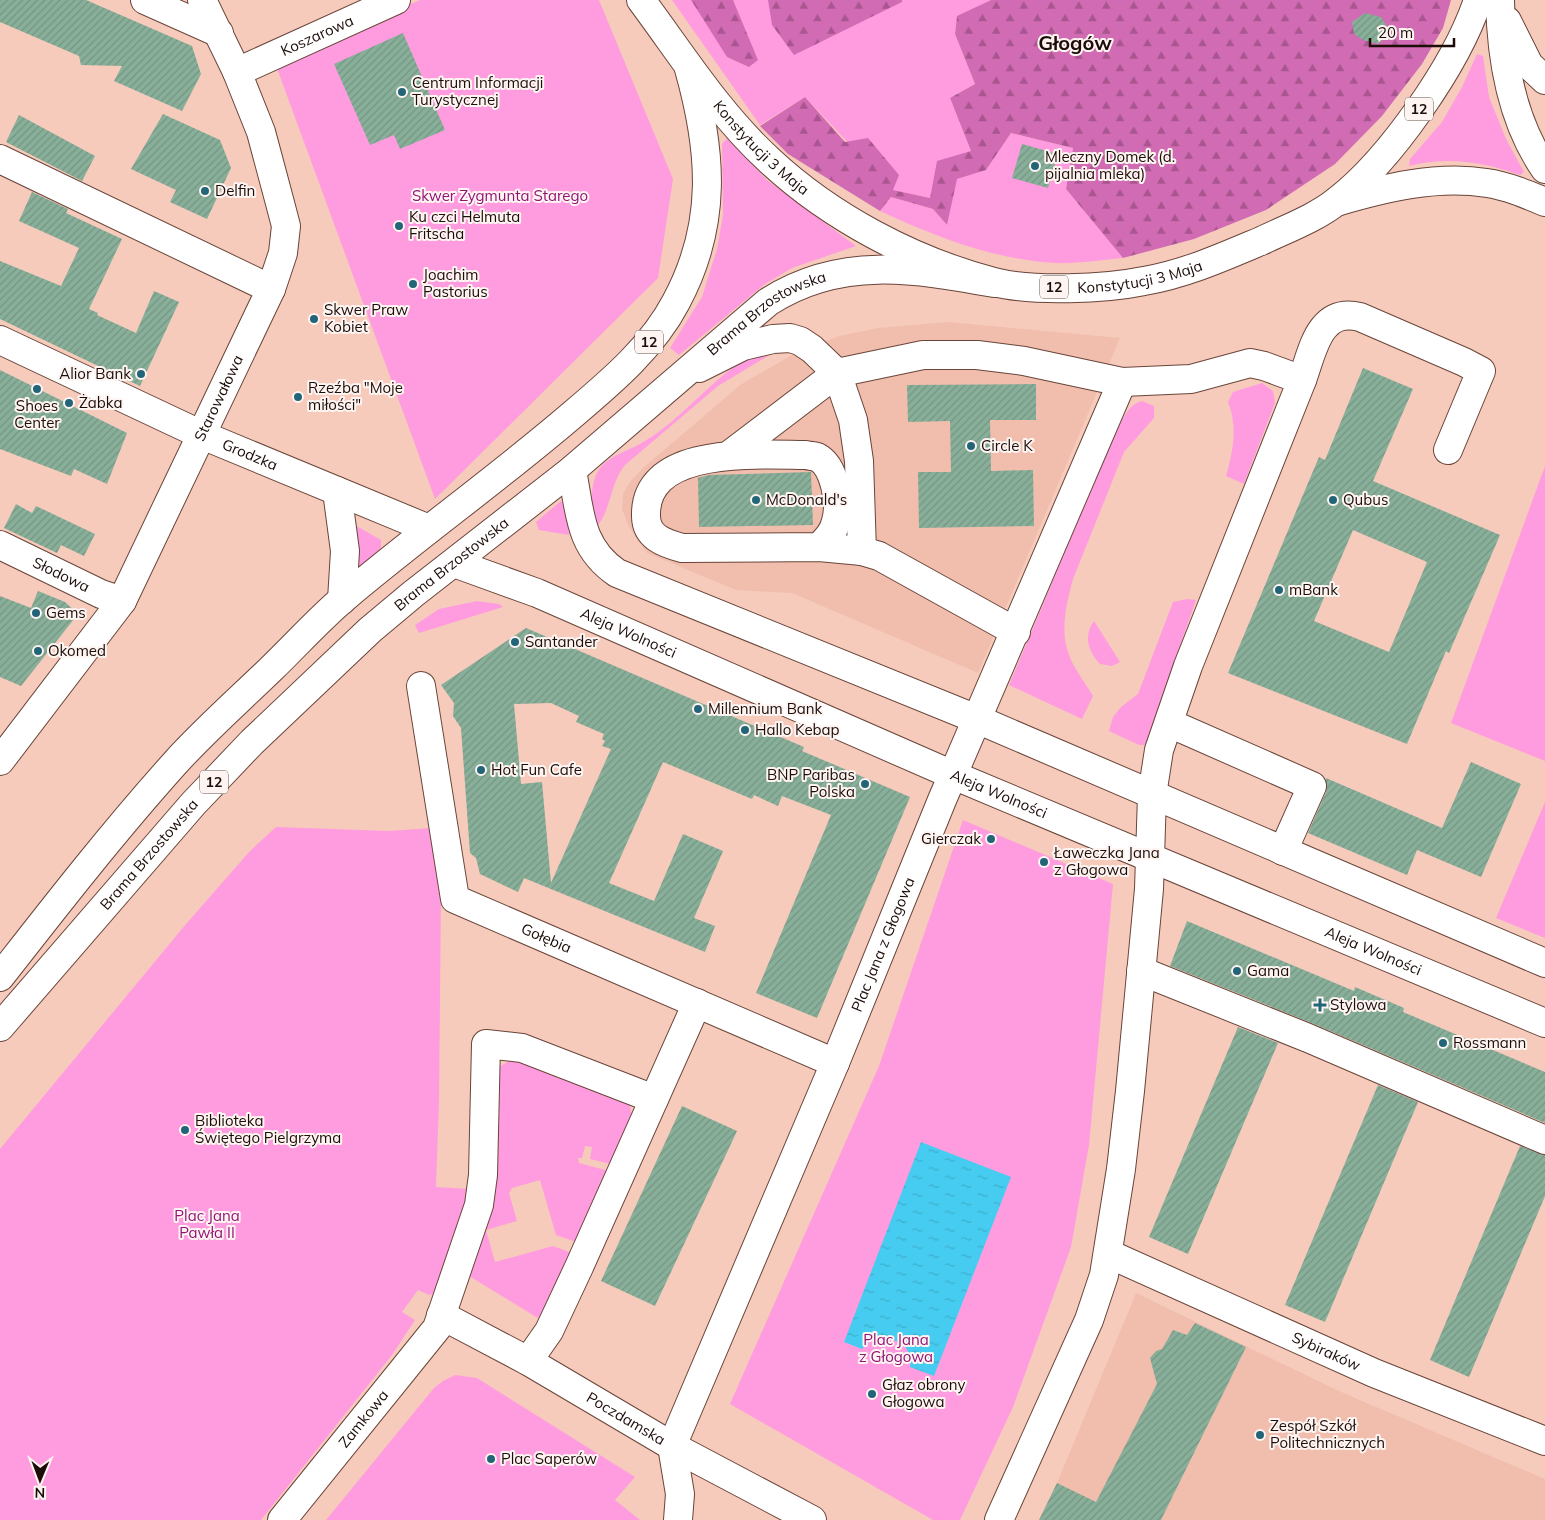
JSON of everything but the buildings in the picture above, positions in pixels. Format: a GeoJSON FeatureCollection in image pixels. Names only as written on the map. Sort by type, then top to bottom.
{"type":"FeatureCollection","features":[{"type":"Feature","properties":{"kind":"street"},"geometry":{"type":"LineString","coordinates":[[145,0],[219,33]]}},
{"type":"Feature","properties":{"kind":"street","name":"Starowałowa"},"geometry":{"type":"LineString","coordinates":[[0,762],[8,736],[122,601],[202,436],[270,289],[283,254],[286,226],[261,132],[238,72],[202,0]]}},
{"type":"Feature","properties":{"kind":"street","name":"Koszarowa"},"geometry":{"type":"LineString","coordinates":[[238,72],[396,0]]}},
{"type":"Feature","properties":{"kind":"street","name":"Konstytucji 3 Maja"},"geometry":{"type":"LineString","coordinates":[[642,0],[689,69],[768,159],[812,194],[894,244],[995,283],[1065,288],[1112,286],[1147,281],[1225,256],[1284,230],[1336,202],[1365,176],[1428,97],[1460,43],[1493,2]]}},
{"type":"Feature","properties":{"kind":"street"},"geometry":{"type":"LineString","coordinates":[[1493,2],[1529,65],[1545,80]]}},
{"type":"Feature","properties":{"kind":"street"},"geometry":{"type":"LineString","coordinates":[[1493,2],[1508,81],[1526,134],[1545,170]]}},
{"type":"Feature","properties":{"kind":"street","name":"12"},"geometry":{"type":"LineString","coordinates":[[0,977],[99,851],[178,760],[342,600],[514,464],[617,375],[654,336],[674,306],[698,255],[707,207],[706,146],[689,69]]}},
{"type":"Feature","properties":{"kind":"street"},"geometry":{"type":"LineString","coordinates":[[0,158],[270,289]]}},
{"type":"Feature","properties":{"kind":"street"},"geometry":{"type":"LineString","coordinates":[[1336,202],[1398,186],[1426,182],[1487,182],[1519,191],[1545,202]]}},
{"type":"Feature","properties":{"kind":"street","name":"Brama Brzostowska"},"geometry":{"type":"LineString","coordinates":[[0,1027],[193,804],[252,742],[370,630],[413,594],[572,470],[768,302],[798,284],[820,277],[869,269],[897,268],[930,271],[995,283]]}},
{"type":"Feature","properties":{"kind":"street"},"geometry":{"type":"LineString","coordinates":[[999,1520],[1089,1320],[1109,1254],[1130,1091],[1150,858],[1152,795],[1159,750],[1188,666],[1322,327],[1336,316],[1347,314],[1367,320],[1481,371],[1448,450]]}},
{"type":"Feature","properties":{"kind":"street"},"geometry":{"type":"LineString","coordinates":[[678,379],[743,346],[774,338],[800,341],[837,373],[853,420],[859,461],[862,551]]}},
{"type":"Feature","properties":{"kind":"street","name":"Grodzka"},"geometry":{"type":"LineString","coordinates":[[0,340],[202,436],[429,530]]}},
{"type":"Feature","properties":{"kind":"street"},"geometry":{"type":"LineString","coordinates":[[728,456],[837,373],[923,355],[977,355],[1024,361],[1122,382],[1191,378],[1250,363],[1302,380]]}},
{"type":"Feature","properties":{"kind":"street","name":"Plac Jana z Głogowa"},"geometry":{"type":"LineString","coordinates":[[672,1446],[835,1062],[953,775],[979,720],[1122,382]]}},
{"type":"Feature","properties":{"kind":"street"},"geometry":{"type":"LineString","coordinates":[[820,547],[830,536],[836,523],[838,508],[836,488],[828,467],[818,457],[806,455],[728,456],[686,464],[663,476],[651,488],[646,503],[646,524],[653,535],[662,542],[682,548],[820,547],[862,551],[879,556],[1016,632]]}},
{"type":"Feature","properties":{"kind":"street"},"geometry":{"type":"LineString","coordinates":[[572,470],[584,532],[590,546],[602,562],[617,573],[979,720],[1545,962]]}},
{"type":"Feature","properties":{"kind":"street"},"geometry":{"type":"LineString","coordinates":[[337,492],[345,551],[342,600]]}},
{"type":"Feature","properties":{"kind":"street","name":"Słodowa"},"geometry":{"type":"LineString","coordinates":[[0,546],[101,594],[122,601]]}},
{"type":"Feature","properties":{"kind":"street","name":"Aleja Wolności"},"geometry":{"type":"LineString","coordinates":[[454,563],[537,592],[953,775],[1545,1023]]}},
{"type":"Feature","properties":{"kind":"street","name":"Gołębia"},"geometry":{"type":"LineString","coordinates":[[421,686],[455,899],[835,1062]]}},
{"type":"Feature","properties":{"kind":"street"},"geometry":{"type":"LineString","coordinates":[[1169,723],[1312,786],[1283,851]]}},
{"type":"Feature","properties":{"kind":"street"},"geometry":{"type":"LineString","coordinates":[[1141,971],[1308,1038],[1545,1140]]}},
{"type":"Feature","properties":{"kind":"street"},"geometry":{"type":"LineString","coordinates":[[528,1361],[553,1324],[697,1003]]}},
{"type":"Feature","properties":{"kind":"street"},"geometry":{"type":"LineString","coordinates":[[441,1315],[480,1198],[486,1044],[522,1048],[654,1099]]}},
{"type":"Feature","properties":{"kind":"street","name":"Sybiraków"},"geometry":{"type":"LineString","coordinates":[[1109,1254],[1374,1372],[1545,1441]]}},
{"type":"Feature","properties":{"kind":"street","name":"Poczdamska"},"geometry":{"type":"LineString","coordinates":[[441,1315],[528,1361],[672,1446],[810,1520]]}},
{"type":"Feature","properties":{"kind":"street","name":"Zamkowa"},"geometry":{"type":"LineString","coordinates":[[282,1520],[430,1337],[441,1315]]}},
{"type":"Feature","properties":{"kind":"street"},"geometry":{"type":"LineString","coordinates":[[672,1446],[680,1494],[678,1520]]}},
{"type":"Feature","properties":{"kind":"shaded area"},"geometry":{"type":"Polygon","coordinates":[[[948,322],[1120,338],[978,673],[792,593],[736,590],[647,553],[629,527],[622,509],[623,494],[629,483],[644,467],[740,385],[797,352],[839,336],[878,328],[948,322]]]}},
{"type":"Feature","properties":{"kind":"shaded area","name":"Zespół Szkół Politechnicznych"},"geometry":{"type":"Polygon","coordinates":[[[1136,1293],[1339,1391],[1545,1479],[1545,1520],[1039,1520],[1057,1483],[1136,1293]]]}},
{"type":"Feature","properties":{"kind":"green space","name":"Skwer Zygmunta Starego"},"geometry":{"type":"Polygon","coordinates":[[[420,0],[599,0],[673,179],[658,278],[435,499],[275,63],[420,0]]]}},
{"type":"Feature","properties":{"kind":"green space"},"geometry":{"type":"Polygon","coordinates":[[[672,0],[991,0],[957,17],[955,34],[975,84],[950,98],[971,151],[930,198],[893,190],[805,97],[760,125],[672,0]]]}},
{"type":"Feature","properties":{"kind":"green space"},"geometry":{"type":"Polygon","coordinates":[[[691,0],[733,0],[758,60],[749,67],[727,57],[691,0]]]}},
{"type":"Feature","properties":{"kind":"green space"},"geometry":{"type":"Polygon","coordinates":[[[768,0],[902,0],[902,2],[794,55],[772,25],[768,0]]]}},
{"type":"Feature","properties":{"kind":"green space"},"geometry":{"type":"Polygon","coordinates":[[[991,0],[1451,0],[1443,28],[1422,64],[1382,116],[1335,164],[1266,210],[1194,239],[1123,258],[1066,189],[1073,148],[1011,133],[986,170],[957,179],[947,225],[933,209],[891,197],[880,211],[788,154],[760,126],[805,97],[845,142],[868,138],[899,175],[893,190],[930,198],[937,161],[971,151],[950,98],[975,84],[955,34],[957,16],[991,0]]]}},
{"type":"Feature","properties":{"kind":"green space"},"geometry":{"type":"Polygon","coordinates":[[[1477,54],[1483,56],[1489,97],[1506,139],[1524,172],[1520,175],[1479,164],[1452,161],[1438,161],[1409,166],[1410,159],[1442,122],[1462,87],[1477,54]]]}},
{"type":"Feature","properties":{"kind":"green space"},"geometry":{"type":"Polygon","coordinates":[[[1011,133],[1073,148],[1066,189],[1123,258],[1055,263],[1009,257],[943,238],[880,211],[891,197],[933,209],[947,225],[956,179],[986,170],[1011,133]]]}},
{"type":"Feature","properties":{"kind":"green space"},"geometry":{"type":"Polygon","coordinates":[[[727,138],[767,180],[856,246],[792,268],[765,284],[679,355],[670,348],[702,297],[717,249],[723,215],[722,144],[727,138]]]}},
{"type":"Feature","properties":{"kind":"green space"},"geometry":{"type":"Polygon","coordinates":[[[771,354],[718,386],[625,465],[616,479],[603,518],[598,525],[595,524],[592,503],[594,481],[596,474],[604,464],[613,457],[653,436],[735,366],[753,358],[771,354]]]}},
{"type":"Feature","properties":{"kind":"green space"},"geometry":{"type":"Polygon","coordinates":[[[1262,383],[1273,391],[1275,403],[1244,484],[1226,476],[1231,457],[1234,430],[1228,402],[1233,392],[1262,383]]]}},
{"type":"Feature","properties":{"kind":"green space"},"geometry":{"type":"Polygon","coordinates":[[[1142,401],[1154,406],[1154,418],[1124,452],[1073,579],[1067,606],[1064,625],[1068,652],[1093,696],[1082,719],[1009,685],[1113,438],[1128,411],[1136,403],[1142,401]]]}},
{"type":"Feature","properties":{"kind":"green space"},"geometry":{"type":"Polygon","coordinates":[[[1545,466],[1545,761],[1451,723],[1545,466]]]}},
{"type":"Feature","properties":{"kind":"green space"},"geometry":{"type":"Polygon","coordinates":[[[561,501],[566,509],[569,535],[539,530],[536,522],[561,501]]]}},
{"type":"Feature","properties":{"kind":"green space"},"geometry":{"type":"Polygon","coordinates":[[[353,524],[381,540],[381,548],[360,567],[352,568],[353,524]]]}},
{"type":"Feature","properties":{"kind":"green space"},"geometry":{"type":"Polygon","coordinates":[[[1187,599],[1196,600],[1147,741],[1144,745],[1139,745],[1109,731],[1113,717],[1121,707],[1138,694],[1173,602],[1187,599]]]}},
{"type":"Feature","properties":{"kind":"green space"},"geometry":{"type":"Polygon","coordinates":[[[477,601],[499,604],[503,607],[419,633],[415,625],[439,609],[477,601]]]}},
{"type":"Feature","properties":{"kind":"green space"},"geometry":{"type":"Polygon","coordinates":[[[1094,621],[1120,662],[1112,666],[1100,664],[1092,654],[1088,638],[1094,621]]]}},
{"type":"Feature","properties":{"kind":"green space"},"geometry":{"type":"Polygon","coordinates":[[[1545,802],[1545,938],[1496,918],[1545,802]]]}},
{"type":"Feature","properties":{"kind":"green space","name":"Plac Jana z Głogowa"},"geometry":{"type":"Polygon","coordinates":[[[963,820],[1113,884],[1089,1145],[1071,1247],[1013,1407],[960,1520],[933,1520],[730,1404],[879,1066],[963,820]]]}},
{"type":"Feature","properties":{"kind":"green space","name":"Plac Jana Pawła II"},"geometry":{"type":"Polygon","coordinates":[[[276,827],[389,831],[431,828],[441,892],[439,1101],[436,1187],[471,1189],[435,1293],[429,1295],[418,1290],[402,1312],[415,1320],[392,1355],[261,1520],[0,1520],[0,1149],[186,924],[250,851],[276,827]]]}},
{"type":"Feature","properties":{"kind":"green space"},"geometry":{"type":"Polygon","coordinates":[[[515,1057],[629,1102],[632,1115],[611,1164],[590,1159],[592,1147],[585,1146],[582,1158],[578,1158],[579,1163],[609,1171],[576,1242],[556,1235],[540,1180],[512,1188],[509,1193],[517,1221],[486,1230],[495,1262],[553,1246],[572,1253],[541,1320],[464,1273],[499,1067],[515,1057]]]}},
{"type":"Feature","properties":{"kind":"green space","name":"Plac Saperów"},"geometry":{"type":"Polygon","coordinates":[[[455,1375],[477,1378],[635,1477],[615,1500],[640,1520],[326,1520],[434,1388],[455,1375]]]}},
{"type":"Feature","properties":{"kind":"water"},"geometry":{"type":"Polygon","coordinates":[[[921,1142],[1011,1177],[934,1376],[910,1367],[910,1358],[905,1346],[893,1340],[871,1340],[862,1349],[844,1342],[921,1142]]]}},
{"type":"Feature","properties":{"kind":"place","name":"Centrum Informacji Turystycznej"},"geometry":{"type":"Point","coordinates":[402,92]}},
{"type":"Feature","properties":{"kind":"place","name":"Mleczny Domek (d. pijalnia mleka)"},"geometry":{"type":"Point","coordinates":[1035,166]}},
{"type":"Feature","properties":{"kind":"place","name":"Delfin"},"geometry":{"type":"Point","coordinates":[205,191]}},
{"type":"Feature","properties":{"kind":"place","name":"Ku czci Helmuta Fritscha"},"geometry":{"type":"Point","coordinates":[399,226]}},
{"type":"Feature","properties":{"kind":"place","name":"Joachim Pastorius"},"geometry":{"type":"Point","coordinates":[413,284]}},
{"type":"Feature","properties":{"kind":"place","name":"Skwer Praw Kobiet"},"geometry":{"type":"Point","coordinates":[314,319]}},
{"type":"Feature","properties":{"kind":"place","name":"Alior Bank"},"geometry":{"type":"Point","coordinates":[141,374]}},
{"type":"Feature","properties":{"kind":"place","name":"Shoes Center"},"geometry":{"type":"Point","coordinates":[37,389]}},
{"type":"Feature","properties":{"kind":"place","name":"Rzeźba \"Moje miłości\""},"geometry":{"type":"Point","coordinates":[298,397]}},
{"type":"Feature","properties":{"kind":"place","name":"Żabka"},"geometry":{"type":"Point","coordinates":[69,403]}},
{"type":"Feature","properties":{"kind":"place","name":"Circle K"},"geometry":{"type":"Point","coordinates":[971,446]}},
{"type":"Feature","properties":{"kind":"place","name":"McDonald's"},"geometry":{"type":"Point","coordinates":[756,500]}},
{"type":"Feature","properties":{"kind":"place","name":"Qubus"},"geometry":{"type":"Point","coordinates":[1333,500]}},
{"type":"Feature","properties":{"kind":"place","name":"mBank"},"geometry":{"type":"Point","coordinates":[1279,590]}},
{"type":"Feature","properties":{"kind":"place","name":"Gems"},"geometry":{"type":"Point","coordinates":[36,613]}},
{"type":"Feature","properties":{"kind":"place","name":"Santander"},"geometry":{"type":"Point","coordinates":[515,642]}},
{"type":"Feature","properties":{"kind":"place","name":"Okomed"},"geometry":{"type":"Point","coordinates":[38,651]}},
{"type":"Feature","properties":{"kind":"place","name":"Millennium Bank"},"geometry":{"type":"Point","coordinates":[698,709]}},
{"type":"Feature","properties":{"kind":"place","name":"Hallo Kebap"},"geometry":{"type":"Point","coordinates":[745,730]}},
{"type":"Feature","properties":{"kind":"place","name":"Hot Fun Cafe"},"geometry":{"type":"Point","coordinates":[481,770]}},
{"type":"Feature","properties":{"kind":"place","name":"BNP Paribas Polska"},"geometry":{"type":"Point","coordinates":[865,784]}},
{"type":"Feature","properties":{"kind":"place","name":"Gierczak"},"geometry":{"type":"Point","coordinates":[991,839]}},
{"type":"Feature","properties":{"kind":"place","name":"Ławeczka Jana z Głogowa"},"geometry":{"type":"Point","coordinates":[1044,862]}},
{"type":"Feature","properties":{"kind":"place","name":"Gama"},"geometry":{"type":"Point","coordinates":[1237,971]}},
{"type":"Feature","properties":{"kind":"place","name":"Stylowa"},"geometry":{"type":"Point","coordinates":[1320,1005]}},
{"type":"Feature","properties":{"kind":"place","name":"Rossmann"},"geometry":{"type":"Point","coordinates":[1443,1043]}},
{"type":"Feature","properties":{"kind":"place","name":"Biblioteka Świętego Pielgrzyma"},"geometry":{"type":"Point","coordinates":[185,1130]}},
{"type":"Feature","properties":{"kind":"place","name":"Głaz obrony Głogowa"},"geometry":{"type":"Point","coordinates":[872,1394]}},
{"type":"Feature","properties":{"kind":"place","name":"Zespół Szkół Politechnicznych"},"geometry":{"type":"Point","coordinates":[1260,1435]}},
{"type":"Feature","properties":{"kind":"place","name":"Plac Saperów"},"geometry":{"type":"Point","coordinates":[491,1459]}},
{"type":"Feature","properties":{"kind":"district","name":"Głogów"},"geometry":{"type":"Point","coordinates":[1075,43]}}]}
